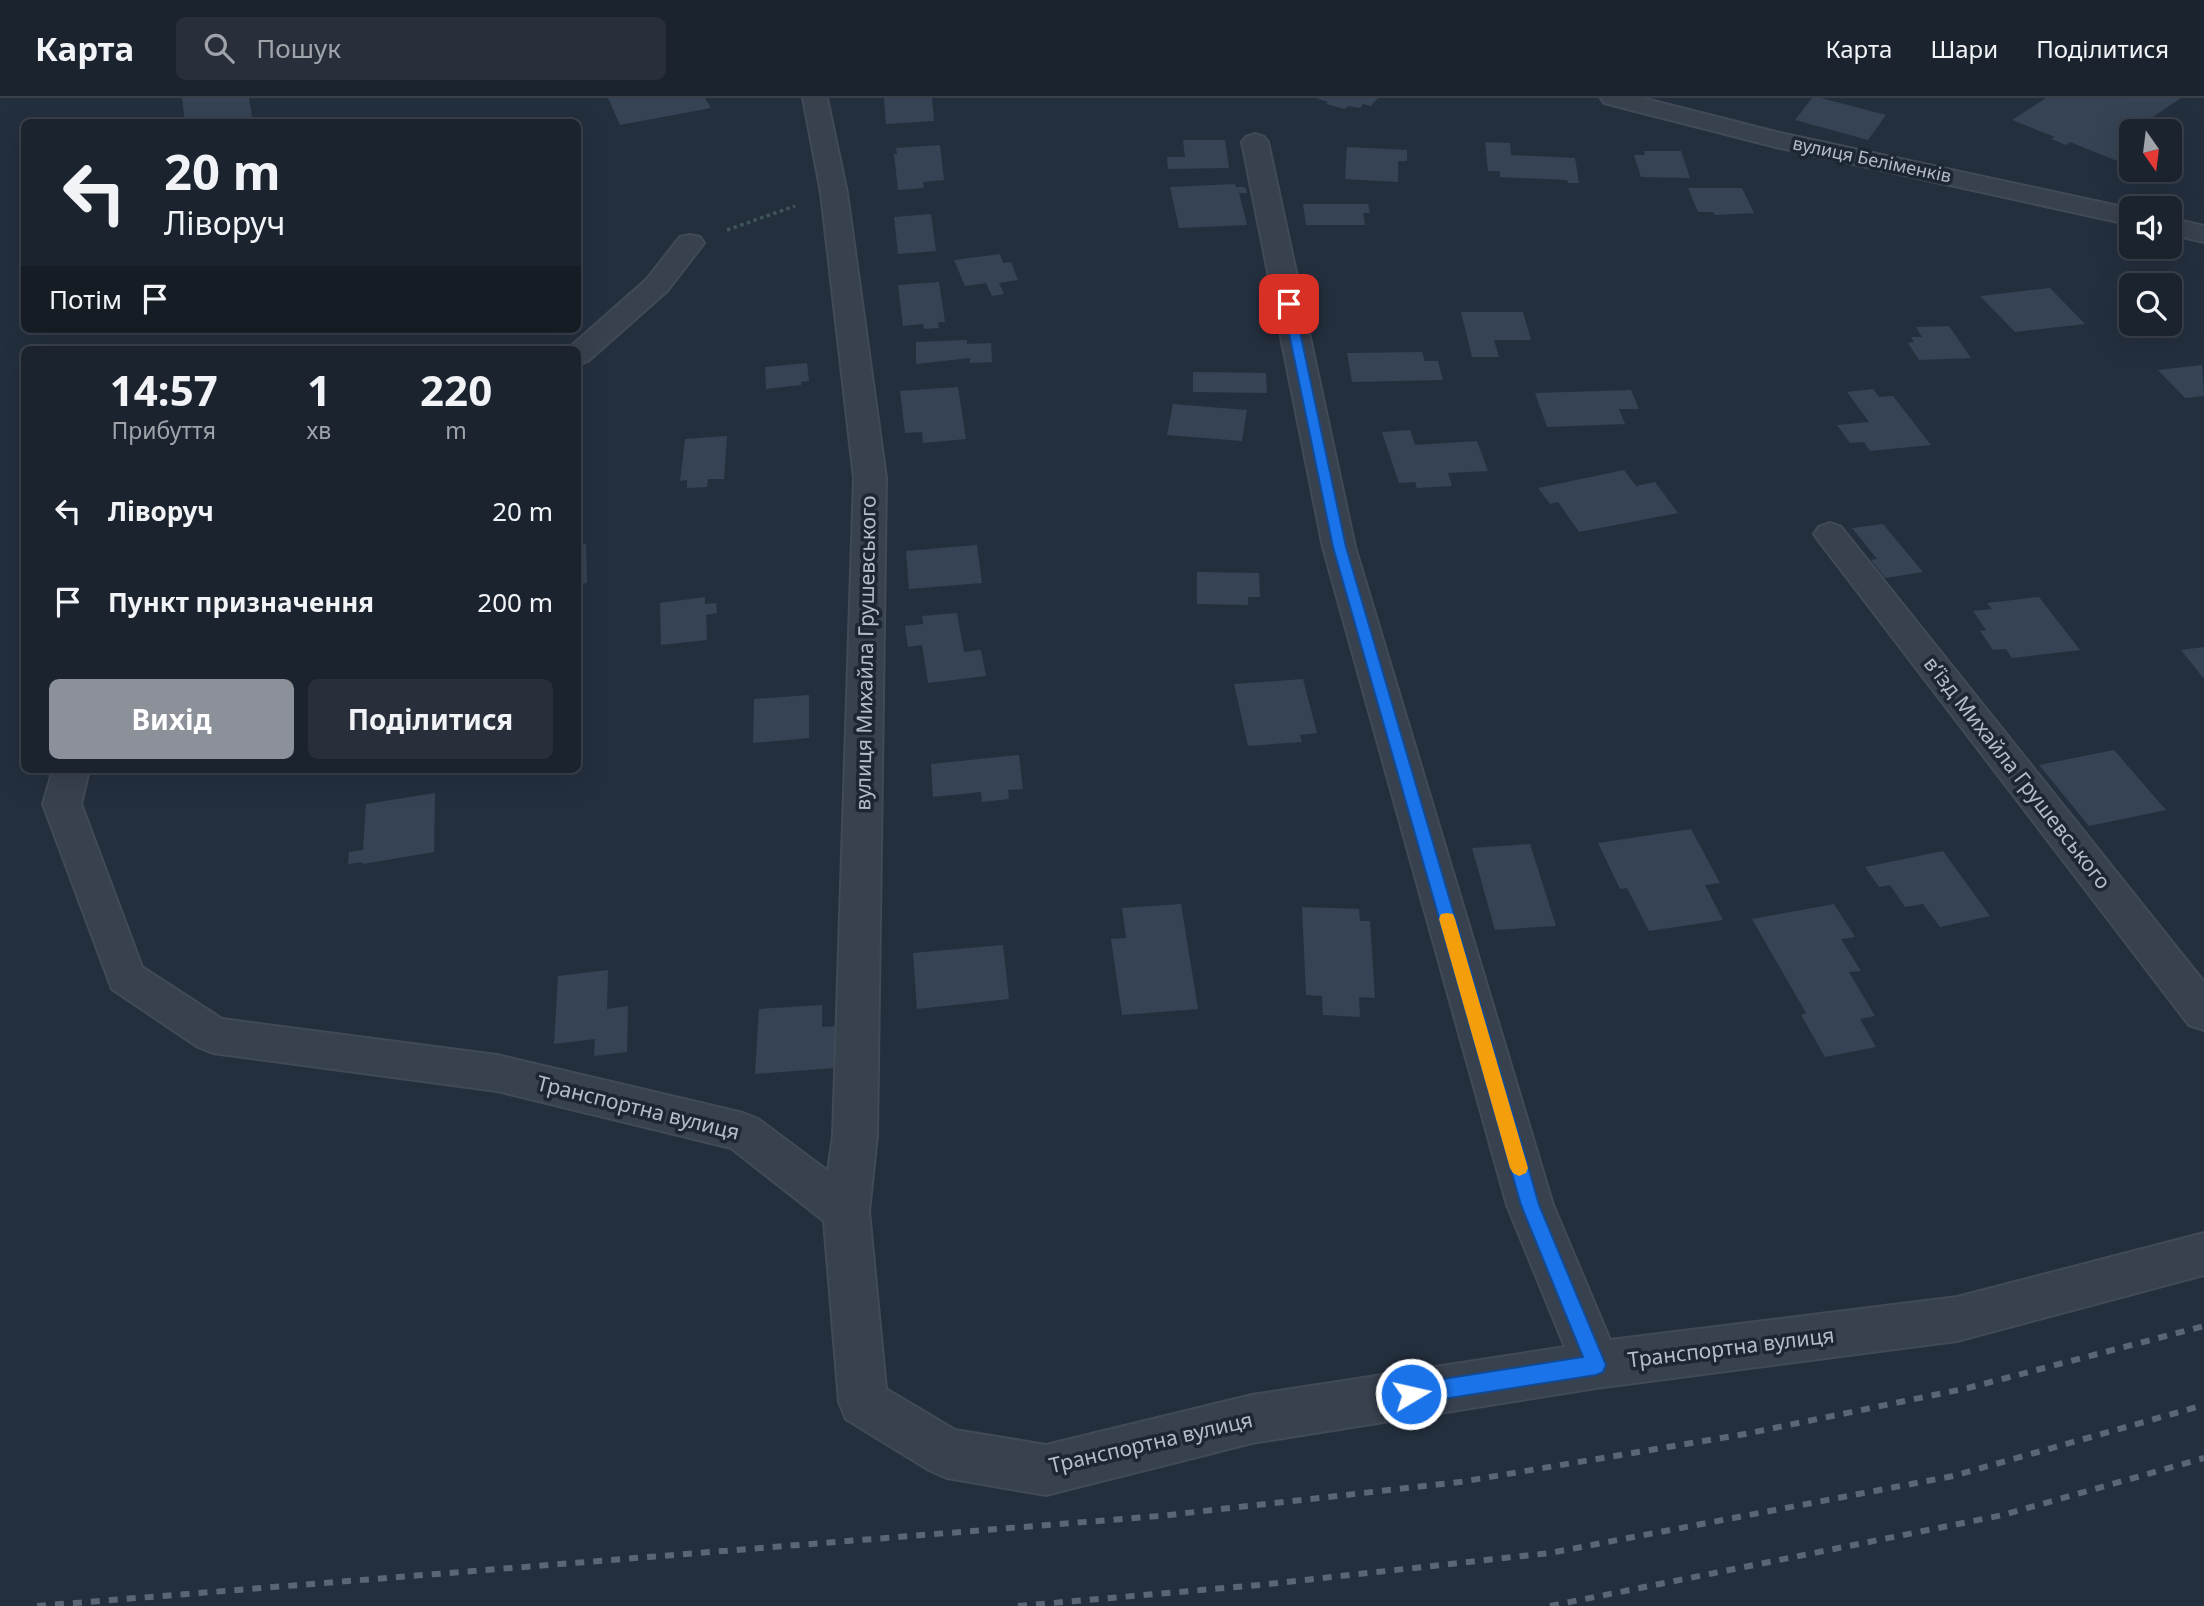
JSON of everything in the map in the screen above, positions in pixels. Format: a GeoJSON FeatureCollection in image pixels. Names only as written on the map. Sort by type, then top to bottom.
{"type":"FeatureCollection","features":[{"type":"Feature","properties":{"kind":"street","name":"вулиця Михайла Грушевського"},"geometry":{"type":"LineString","coordinates":[[815,98],[834,192],[870,478],[855,1136],[846,1211]]}},
{"type":"Feature","properties":{"kind":"street","name":"вулиця Беліменків"},"geometry":{"type":"LineString","coordinates":[[1613,98],[1776,139],[2119,214]]}},
{"type":"Feature","properties":{"kind":"street"},"geometry":{"type":"LineString","coordinates":[[1255,142],[1339,547],[1530,1205],[1596,1365]]}},
{"type":"Feature","properties":{"kind":"street"},"geometry":{"type":"LineString","coordinates":[[2182,229],[2204,234]]}},
{"type":"Feature","properties":{"kind":"street"},"geometry":{"type":"LineString","coordinates":[[581,352],[657,285],[690,243]]}},
{"type":"Feature","properties":{"kind":"street","name":"в’їзд Михайла Грушевського"},"geometry":{"type":"LineString","coordinates":[[1830,534],[2204,1013]]}},
{"type":"Feature","properties":{"kind":"street","name":"Транспортна вулиця"},"geometry":{"type":"LineString","coordinates":[[70,773],[62,804],[125,977],[213,1035],[497,1073],[743,1132],[846,1211],[863,1402],[947,1453],[1046,1470],[1252,1419],[1596,1365],[1957,1318],[2204,1254]]}},
{"type":"Feature","properties":{"kind":"path"},"geometry":{"type":"LineString","coordinates":[[690,243],[834,192]]}},
{"type":"Feature","properties":{"kind":"building"},"geometry":{"type":"Polygon","coordinates":[[[182,98],[249,98],[252,119],[185,119],[182,98]]]}},
{"type":"Feature","properties":{"kind":"building"},"geometry":{"type":"Polygon","coordinates":[[[608,98],[705,98],[711,108],[620,125],[608,98]]]}},
{"type":"Feature","properties":{"kind":"building"},"geometry":{"type":"Polygon","coordinates":[[[884,98],[932,98],[934,121],[886,124],[884,98]]]}},
{"type":"Feature","properties":{"kind":"building"},"geometry":{"type":"Polygon","coordinates":[[[1316,98],[1378,98],[1371,106],[1363,104],[1360,108],[1348,106],[1345,109],[1316,98]]]}},
{"type":"Feature","properties":{"kind":"building"},"geometry":{"type":"Polygon","coordinates":[[[1812,98],[1886,115],[1868,140],[1795,120],[1812,98]]]}},
{"type":"Feature","properties":{"kind":"building"},"geometry":{"type":"Polygon","coordinates":[[[2046,98],[2181,98],[2150,119],[2119,119],[2119,162],[2070,142],[2066,145],[2051,139],[2055,137],[2012,120],[2046,98]]]}},
{"type":"Feature","properties":{"kind":"building"},"geometry":{"type":"Polygon","coordinates":[[[1183,140],[1225,140],[1229,168],[1168,169],[1167,157],[1185,157],[1183,140]]]}},
{"type":"Feature","properties":{"kind":"building"},"geometry":{"type":"Polygon","coordinates":[[[1485,142],[1510,143],[1511,155],[1575,158],[1579,183],[1500,177],[1500,171],[1488,171],[1485,142]]]}},
{"type":"Feature","properties":{"kind":"building"},"geometry":{"type":"Polygon","coordinates":[[[940,145],[944,180],[923,182],[924,188],[898,190],[894,154],[897,154],[896,148],[940,145]]]}},
{"type":"Feature","properties":{"kind":"building"},"geometry":{"type":"Polygon","coordinates":[[[1347,147],[1407,150],[1407,161],[1398,161],[1398,182],[1345,179],[1347,147]]]}},
{"type":"Feature","properties":{"kind":"building"},"geometry":{"type":"Polygon","coordinates":[[[1644,151],[1681,151],[1690,178],[1641,177],[1634,155],[1645,155],[1644,151]]]}},
{"type":"Feature","properties":{"kind":"building"},"geometry":{"type":"Polygon","coordinates":[[[1235,184],[1236,187],[1245,187],[1247,193],[1239,193],[1247,225],[1179,228],[1170,187],[1235,184]]]}},
{"type":"Feature","properties":{"kind":"building"},"geometry":{"type":"Polygon","coordinates":[[[1688,188],[1742,188],[1754,213],[1715,215],[1713,212],[1698,212],[1688,188]]]}},
{"type":"Feature","properties":{"kind":"building"},"geometry":{"type":"Polygon","coordinates":[[[1303,204],[1368,204],[1370,213],[1363,213],[1365,225],[1306,225],[1303,204]]]}},
{"type":"Feature","properties":{"kind":"building"},"geometry":{"type":"Polygon","coordinates":[[[931,214],[936,251],[898,254],[894,217],[931,214]]]}},
{"type":"Feature","properties":{"kind":"building"},"geometry":{"type":"Polygon","coordinates":[[[1000,254],[1003,263],[1011,262],[1018,280],[999,283],[1004,294],[992,296],[986,283],[965,286],[954,260],[1000,254]]]}},
{"type":"Feature","properties":{"kind":"building"},"geometry":{"type":"Polygon","coordinates":[[[939,282],[945,322],[938,322],[939,328],[924,329],[923,324],[903,326],[898,285],[939,282]]]}},
{"type":"Feature","properties":{"kind":"building"},"geometry":{"type":"Polygon","coordinates":[[[2050,288],[2085,324],[2015,332],[1980,296],[2050,288]]]}},
{"type":"Feature","properties":{"kind":"building"},"geometry":{"type":"Polygon","coordinates":[[[1461,312],[1523,312],[1531,340],[1494,340],[1499,357],[1472,357],[1461,312]]]}},
{"type":"Feature","properties":{"kind":"building"},"geometry":{"type":"Polygon","coordinates":[[[1949,326],[1971,358],[1919,360],[1908,343],[1914,342],[1911,337],[1922,337],[1916,327],[1949,326]]]}},
{"type":"Feature","properties":{"kind":"building"},"geometry":{"type":"Polygon","coordinates":[[[967,340],[967,344],[991,343],[992,362],[970,363],[970,358],[916,364],[916,342],[967,340]]]}},
{"type":"Feature","properties":{"kind":"building"},"geometry":{"type":"Polygon","coordinates":[[[1422,352],[1425,361],[1438,361],[1443,380],[1352,382],[1347,353],[1422,352]]]}},
{"type":"Feature","properties":{"kind":"building"},"geometry":{"type":"Polygon","coordinates":[[[807,363],[809,381],[801,382],[801,385],[766,389],[765,367],[807,363]]]}},
{"type":"Feature","properties":{"kind":"building"},"geometry":{"type":"Polygon","coordinates":[[[2202,365],[2204,396],[2185,398],[2158,370],[2202,365]]]}},
{"type":"Feature","properties":{"kind":"building"},"geometry":{"type":"Polygon","coordinates":[[[1193,372],[1266,373],[1267,393],[1193,392],[1193,372]]]}},
{"type":"Feature","properties":{"kind":"building"},"geometry":{"type":"Polygon","coordinates":[[[958,387],[966,439],[923,443],[922,432],[905,433],[900,391],[958,387]]]}},
{"type":"Feature","properties":{"kind":"building"},"geometry":{"type":"Polygon","coordinates":[[[1873,389],[1879,397],[1893,396],[1931,445],[1870,451],[1864,442],[1850,443],[1837,425],[1869,422],[1847,392],[1873,389]]]}},
{"type":"Feature","properties":{"kind":"building"},"geometry":{"type":"Polygon","coordinates":[[[1631,390],[1639,409],[1619,409],[1625,424],[1547,427],[1535,393],[1631,390]]]}},
{"type":"Feature","properties":{"kind":"building"},"geometry":{"type":"Polygon","coordinates":[[[1173,404],[1247,410],[1242,441],[1167,435],[1173,404]]]}},
{"type":"Feature","properties":{"kind":"building"},"geometry":{"type":"Polygon","coordinates":[[[1410,430],[1415,445],[1477,441],[1488,471],[1448,473],[1452,486],[1417,488],[1415,482],[1399,483],[1382,432],[1410,430]]]}},
{"type":"Feature","properties":{"kind":"building"},"geometry":{"type":"Polygon","coordinates":[[[727,436],[724,479],[708,479],[707,487],[687,488],[687,480],[680,481],[685,439],[727,436]]]}},
{"type":"Feature","properties":{"kind":"building"},"geometry":{"type":"Polygon","coordinates":[[[1624,470],[1636,486],[1655,482],[1678,513],[1579,532],[1558,502],[1550,504],[1538,488],[1624,470]]]}},
{"type":"Feature","properties":{"kind":"building"},"geometry":{"type":"Polygon","coordinates":[[[1883,524],[1923,572],[1885,578],[1871,560],[1877,559],[1852,528],[1883,524]]]}},
{"type":"Feature","properties":{"kind":"building"},"geometry":{"type":"Polygon","coordinates":[[[586,544],[587,583],[581,584],[581,545],[586,544]]]}},
{"type":"Feature","properties":{"kind":"building"},"geometry":{"type":"Polygon","coordinates":[[[977,545],[982,583],[909,589],[906,551],[977,545]]]}},
{"type":"Feature","properties":{"kind":"building"},"geometry":{"type":"Polygon","coordinates":[[[1197,572],[1259,573],[1260,597],[1248,597],[1248,605],[1197,604],[1197,572]]]}},
{"type":"Feature","properties":{"kind":"building"},"geometry":{"type":"Polygon","coordinates":[[[705,597],[705,604],[716,603],[717,613],[706,615],[707,640],[661,645],[660,603],[705,597]]]}},
{"type":"Feature","properties":{"kind":"building"},"geometry":{"type":"Polygon","coordinates":[[[2039,597],[2080,650],[2012,658],[2006,649],[1993,650],[1980,631],[1986,630],[1973,611],[1992,609],[1987,603],[2039,597]]]}},
{"type":"Feature","properties":{"kind":"building"},"geometry":{"type":"Polygon","coordinates":[[[957,613],[964,652],[981,650],[986,676],[928,683],[922,645],[908,647],[905,626],[923,624],[922,616],[957,613]]]}},
{"type":"Feature","properties":{"kind":"building"},"geometry":{"type":"Polygon","coordinates":[[[2204,647],[2204,679],[2181,650],[2204,647]]]}},
{"type":"Feature","properties":{"kind":"building"},"geometry":{"type":"Polygon","coordinates":[[[1303,679],[1317,733],[1300,735],[1302,742],[1248,746],[1234,684],[1303,679]]]}},
{"type":"Feature","properties":{"kind":"building"},"geometry":{"type":"Polygon","coordinates":[[[809,695],[809,738],[753,743],[754,699],[809,695]]]}},
{"type":"Feature","properties":{"kind":"building"},"geometry":{"type":"Polygon","coordinates":[[[2114,750],[2166,810],[2089,826],[2039,765],[2114,750]]]}},
{"type":"Feature","properties":{"kind":"building"},"geometry":{"type":"Polygon","coordinates":[[[1019,755],[1023,789],[1008,790],[1009,799],[982,802],[981,792],[933,797],[931,764],[1019,755]]]}},
{"type":"Feature","properties":{"kind":"building"},"geometry":{"type":"Polygon","coordinates":[[[435,793],[434,852],[348,864],[349,852],[363,850],[366,804],[435,793]]]}},
{"type":"Feature","properties":{"kind":"building"},"geometry":{"type":"Polygon","coordinates":[[[1691,829],[1720,883],[1705,885],[1723,920],[1649,931],[1627,888],[1620,889],[1598,843],[1691,829]]]}},
{"type":"Feature","properties":{"kind":"building"},"geometry":{"type":"Polygon","coordinates":[[[1530,844],[1556,926],[1495,930],[1472,848],[1530,844]]]}},
{"type":"Feature","properties":{"kind":"building"},"geometry":{"type":"Polygon","coordinates":[[[1943,851],[1990,916],[1940,927],[1923,904],[1905,907],[1890,885],[1879,887],[1865,867],[1943,851]]]}},
{"type":"Feature","properties":{"kind":"building"},"geometry":{"type":"Polygon","coordinates":[[[1181,904],[1198,1009],[1122,1015],[1111,939],[1126,938],[1122,908],[1181,904]]]}},
{"type":"Feature","properties":{"kind":"building"},"geometry":{"type":"Polygon","coordinates":[[[1834,904],[1855,937],[1841,939],[1861,971],[1849,972],[1875,1016],[1860,1019],[1876,1047],[1825,1057],[1801,1015],[1806,1013],[1752,919],[1834,904]]]}},
{"type":"Feature","properties":{"kind":"building"},"geometry":{"type":"Polygon","coordinates":[[[1302,907],[1359,909],[1360,921],[1370,921],[1375,998],[1359,997],[1360,1017],[1323,1015],[1322,996],[1306,995],[1302,907]]]}},
{"type":"Feature","properties":{"kind":"building"},"geometry":{"type":"Polygon","coordinates":[[[1003,945],[1009,999],[917,1009],[913,953],[1003,945]]]}},
{"type":"Feature","properties":{"kind":"building"},"geometry":{"type":"Polygon","coordinates":[[[608,970],[607,1009],[628,1006],[627,1052],[594,1056],[595,1039],[554,1044],[558,976],[608,970]]]}},
{"type":"Feature","properties":{"kind":"building"},"geometry":{"type":"Polygon","coordinates":[[[822,1005],[822,1027],[836,1026],[835,1068],[755,1074],[759,1009],[822,1005]]]}},
{"type":"Feature","properties":{"kind":"railway"},"geometry":{"type":"LineString","coordinates":[[37,1606],[1160,1516],[1460,1482],[1745,1434],[1968,1388],[2204,1326]]}},
{"type":"Feature","properties":{"kind":"railway"},"geometry":{"type":"LineString","coordinates":[[1018,1606],[1259,1585],[1550,1553],[1953,1476],[2204,1405]]}},
{"type":"Feature","properties":{"kind":"railway"},"geometry":{"type":"LineString","coordinates":[[1550,1606],[2003,1515],[2204,1458]]}},
{"type":"Feature","properties":{"kind":"slow traffic"},"geometry":{"type":"LineString","coordinates":[[1447,919],[1519,1168]]}},
{"type":"Feature","properties":{"kind":"route"},"geometry":{"type":"LineString","coordinates":[[1289,304],[1339,547],[1530,1205],[1596,1365],[1411,1394]]}}]}
